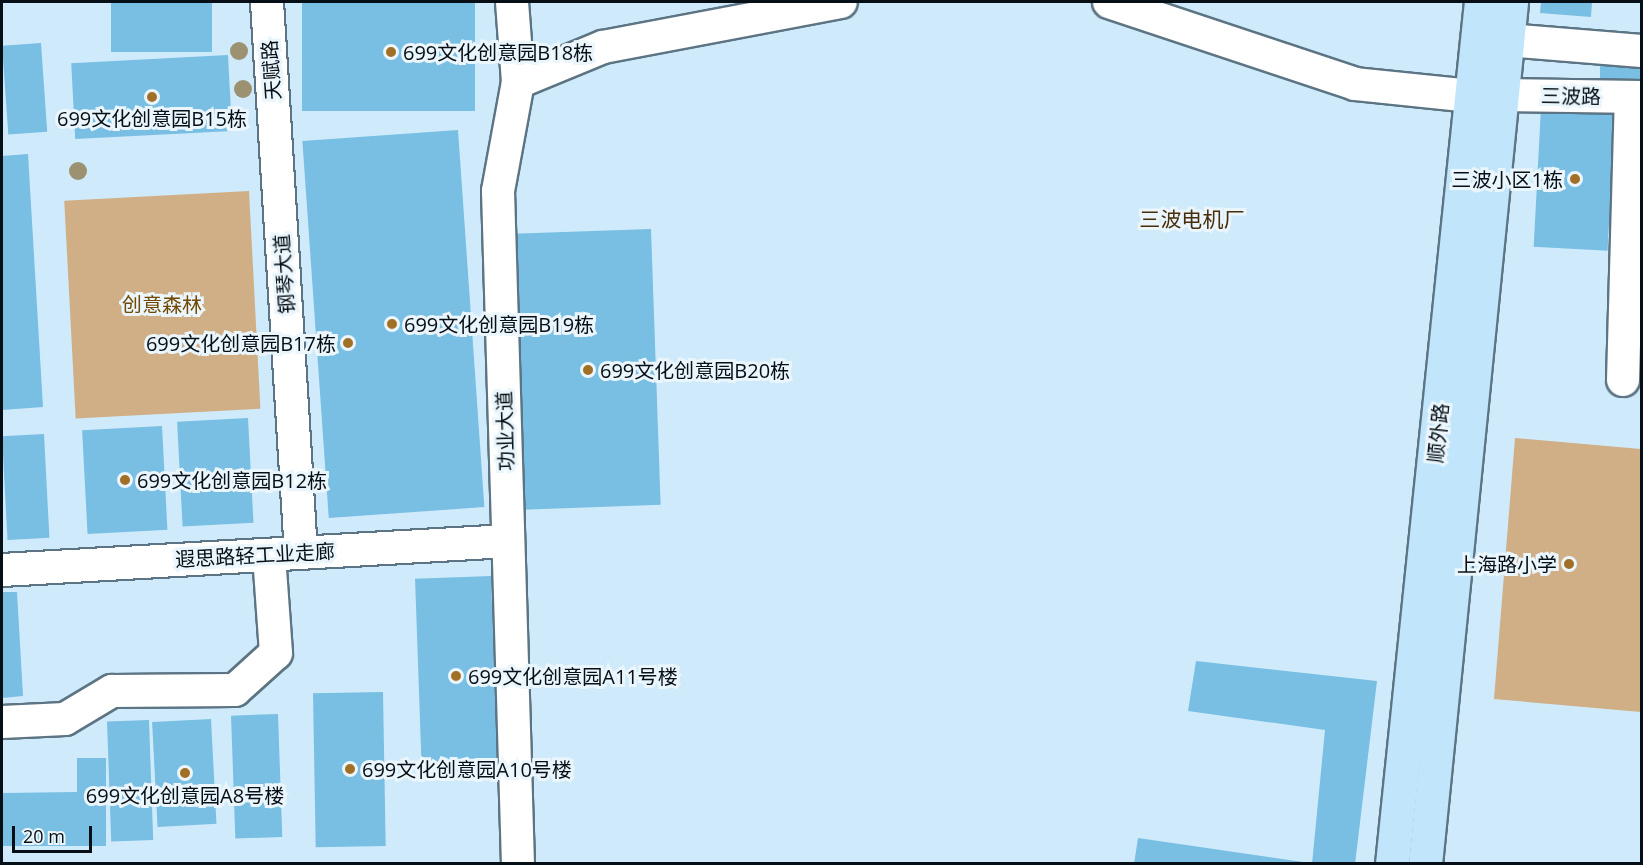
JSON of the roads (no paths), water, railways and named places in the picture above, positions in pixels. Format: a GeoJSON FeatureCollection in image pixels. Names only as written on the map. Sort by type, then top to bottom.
{"type":"FeatureCollection","features":[{"type":"Feature","properties":{"kind":"main road","name":"顺外路"},"geometry":{"type":"LineString","coordinates":[[1425,864],[1487,95],[1481,2]]}},
{"type":"Feature","properties":{"kind":"main road","name":"顺外路"},"geometry":{"type":"LineString","coordinates":[[1392,864],[1487,95],[1507,40],[1511,2]]}},
{"type":"Feature","properties":{"kind":"main road"},"geometry":{"type":"LineString","coordinates":[[1433,784],[1445,864]]}},
{"type":"Feature","properties":{"kind":"main road"},"geometry":{"type":"LineString","coordinates":[[1380,864],[1395,828]]}},
{"type":"Feature","properties":{"kind":"street","name":"天赋路"},"geometry":{"type":"LineString","coordinates":[[267,2],[276,139]]}},
{"type":"Feature","properties":{"kind":"street","name":"功业大道"},"geometry":{"type":"LineString","coordinates":[[512,2],[518,82],[498,191],[518,864]]}},
{"type":"Feature","properties":{"kind":"street"},"geometry":{"type":"LineString","coordinates":[[518,82],[603,46],[842,2]]}},
{"type":"Feature","properties":{"kind":"street","name":"三波路"},"geometry":{"type":"LineString","coordinates":[[1109,2],[1355,84],[1487,95],[1636,97]]}},
{"type":"Feature","properties":{"kind":"street"},"geometry":{"type":"LineString","coordinates":[[1507,40],[1641,51]]}},
{"type":"Feature","properties":{"kind":"street"},"geometry":{"type":"LineString","coordinates":[[1623,380],[1636,97]]}},
{"type":"Feature","properties":{"kind":"street","name":"钢琴大道"},"geometry":{"type":"LineString","coordinates":[[276,139],[301,553]]}},
{"type":"Feature","properties":{"kind":"street","name":"遐思路轻工业走廊"},"geometry":{"type":"LineString","coordinates":[[2,570],[508,542]]}},
{"type":"Feature","properties":{"kind":"street"},"geometry":{"type":"LineString","coordinates":[[2,722],[65,719],[112,691],[235,690],[276,653],[269,555]]}},
{"type":"Feature","properties":{"kind":"place","name":"699文化创意园B18栋"},"geometry":{"type":"Point","coordinates":[391,52]}},
{"type":"Feature","properties":{"kind":"place","name":"699文化创意园B15栋"},"geometry":{"type":"Point","coordinates":[152,97]}},
{"type":"Feature","properties":{"kind":"place","name":"三波小区1栋"},"geometry":{"type":"Point","coordinates":[1575,179]}},
{"type":"Feature","properties":{"kind":"place","name":"699文化创意园B19栋"},"geometry":{"type":"Point","coordinates":[392,324]}},
{"type":"Feature","properties":{"kind":"place","name":"699文化创意园B17栋"},"geometry":{"type":"Point","coordinates":[348,343]}},
{"type":"Feature","properties":{"kind":"place","name":"699文化创意园B20栋"},"geometry":{"type":"Point","coordinates":[588,370]}},
{"type":"Feature","properties":{"kind":"place","name":"699文化创意园B12栋"},"geometry":{"type":"Point","coordinates":[125,480]}},
{"type":"Feature","properties":{"kind":"place","name":"上海路小学"},"geometry":{"type":"Point","coordinates":[1569,564]}},
{"type":"Feature","properties":{"kind":"place","name":"699文化创意园A11号楼"},"geometry":{"type":"Point","coordinates":[456,676]}},
{"type":"Feature","properties":{"kind":"place","name":"699文化创意园A10号楼"},"geometry":{"type":"Point","coordinates":[350,769]}},
{"type":"Feature","properties":{"kind":"place","name":"699文化创意园A8号楼"},"geometry":{"type":"Point","coordinates":[185,773]}},
{"type":"Feature","properties":{"kind":"district","name":"三波电机厂"},"geometry":{"type":"Point","coordinates":[1192,219]}},
{"type":"Feature","properties":{"kind":"park label","name":"创意森林"},"geometry":{"type":"Point","coordinates":[162,304]}}]}
